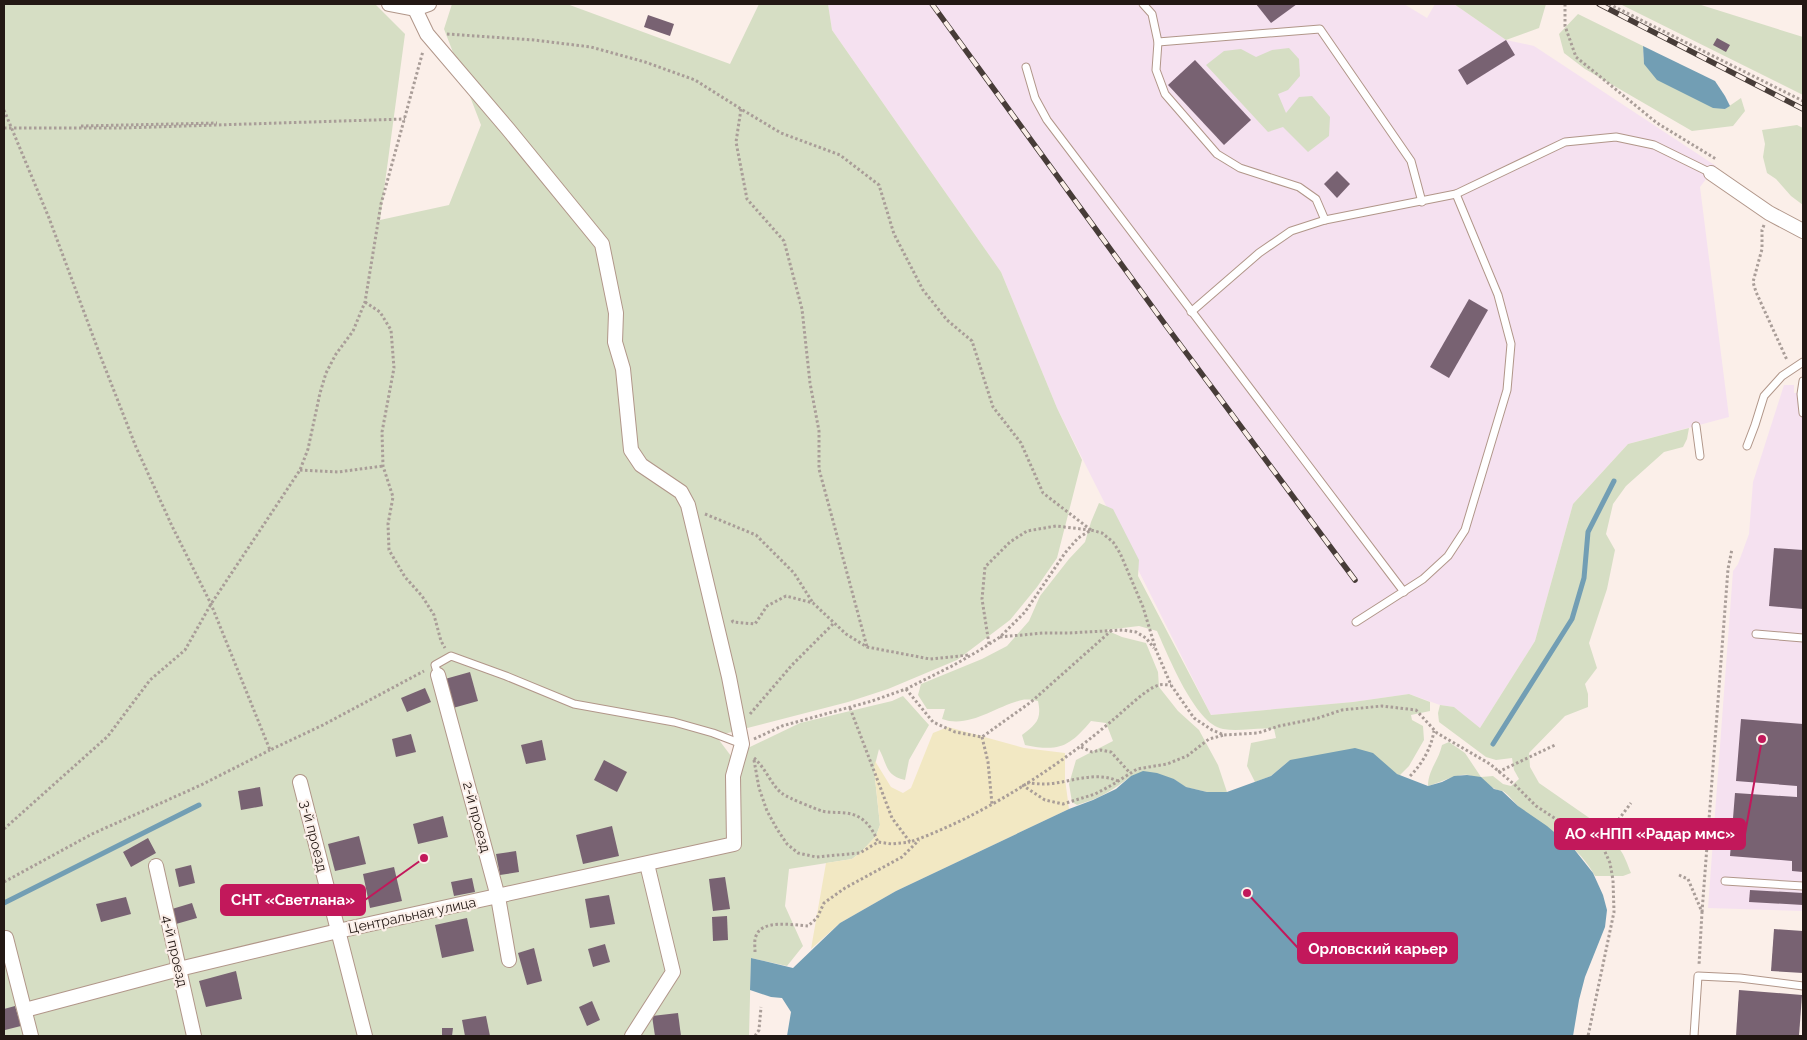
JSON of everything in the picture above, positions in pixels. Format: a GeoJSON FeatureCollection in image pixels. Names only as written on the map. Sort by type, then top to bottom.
{"type":"FeatureCollection","features":[{"type":"Feature","properties":{"kind":"street"},"geometry":{"type":"LineString","coordinates":[[389,4],[422,6],[427,34],[508,128],[602,244],[616,313],[615,342],[623,369],[631,450],[641,465],[681,492],[688,504],[729,677],[742,744]]}},
{"type":"Feature","properties":{"kind":"street"},"geometry":{"type":"LineString","coordinates":[[1716,177],[1769,213],[1803,231]]}},
{"type":"Feature","properties":{"kind":"street","name":"2-й проезд"},"geometry":{"type":"LineString","coordinates":[[437,670],[498,897],[509,960]]}},
{"type":"Feature","properties":{"kind":"street","name":"Центральная улица"},"geometry":{"type":"LineString","coordinates":[[25,1010],[179,969],[338,931],[734,844],[734,776],[742,744]]}},
{"type":"Feature","properties":{"kind":"street","name":"3-й проезд"},"geometry":{"type":"LineString","coordinates":[[300,782],[365,1036]]}},
{"type":"Feature","properties":{"kind":"street"},"geometry":{"type":"LineString","coordinates":[[632,1036],[673,972],[647,864]]}},
{"type":"Feature","properties":{"kind":"street","name":"4-й проезд"},"geometry":{"type":"LineString","coordinates":[[156,866],[194,1036]]}},
{"type":"Feature","properties":{"kind":"street"},"geometry":{"type":"LineString","coordinates":[[6,938],[31,1036]]}},
{"type":"Feature","properties":{"kind":"lane"},"geometry":{"type":"LineString","coordinates":[[1143,4],[1152,14],[1158,42],[1156,70],[1165,94],[1218,154],[1240,168],[1299,187],[1316,199],[1325,220]]}},
{"type":"Feature","properties":{"kind":"lane"},"geometry":{"type":"LineString","coordinates":[[1158,42],[1320,29],[1411,161],[1422,202]]}},
{"type":"Feature","properties":{"kind":"lane"},"geometry":{"type":"LineString","coordinates":[[1026,67],[1034,98],[1047,120],[1404,592]]}},
{"type":"Feature","properties":{"kind":"lane"},"geometry":{"type":"LineString","coordinates":[[1191,312],[1259,253],[1291,231],[1325,220],[1456,194],[1565,142],[1616,137],[1654,146],[1716,177]]}},
{"type":"Feature","properties":{"kind":"lane"},"geometry":{"type":"LineString","coordinates":[[1356,622],[1423,579],[1448,556],[1465,530],[1507,390],[1511,344],[1498,295],[1456,194]]}},
{"type":"Feature","properties":{"kind":"lane"},"geometry":{"type":"LineString","coordinates":[[1747,446],[1764,396],[1782,376],[1803,362]]}},
{"type":"Feature","properties":{"kind":"lane"},"geometry":{"type":"LineString","coordinates":[[1803,381],[1803,413]]}},
{"type":"Feature","properties":{"kind":"lane"},"geometry":{"type":"LineString","coordinates":[[1696,426],[1700,456]]}},
{"type":"Feature","properties":{"kind":"lane"},"geometry":{"type":"LineString","coordinates":[[1756,634],[1803,638]]}},
{"type":"Feature","properties":{"kind":"lane"},"geometry":{"type":"LineString","coordinates":[[437,670],[451,656],[574,704],[660,718],[713,733],[742,744]]}},
{"type":"Feature","properties":{"kind":"lane"},"geometry":{"type":"LineString","coordinates":[[1725,881],[1803,886]]}},
{"type":"Feature","properties":{"kind":"lane"},"geometry":{"type":"LineString","coordinates":[[1694,1036],[1698,976],[1740,978],[1803,986]]}},
{"type":"Feature","properties":{"kind":"path"},"geometry":{"type":"LineString","coordinates":[[1565,4],[1565,26],[1576,57],[1657,123],[1715,158],[1716,177]]}},
{"type":"Feature","properties":{"kind":"path"},"geometry":{"type":"LineString","coordinates":[[1609,4],[1803,101]]}},
{"type":"Feature","properties":{"kind":"path"},"geometry":{"type":"LineString","coordinates":[[4,829],[108,736],[150,680],[185,650],[211,604],[300,470],[308,449],[326,373],[336,354],[353,331],[365,302],[381,204],[427,34],[534,40],[591,47],[645,62],[695,80],[740,110],[781,132],[840,155],[880,185],[894,234],[923,290],[948,320],[972,342],[993,408],[1021,443],[1043,493],[1091,530]]}},
{"type":"Feature","properties":{"kind":"path"},"geometry":{"type":"LineString","coordinates":[[4,110],[49,218],[136,446],[172,526],[211,604],[270,750]]}},
{"type":"Feature","properties":{"kind":"path"},"geometry":{"type":"LineString","coordinates":[[740,110],[736,142],[747,199],[784,241],[802,309],[810,383],[819,431],[819,469],[867,648]]}},
{"type":"Feature","properties":{"kind":"path"},"geometry":{"type":"LineString","coordinates":[[4,128],[405,119]]}},
{"type":"Feature","properties":{"kind":"path"},"geometry":{"type":"LineString","coordinates":[[1769,213],[1762,230],[1762,248],[1753,282],[1791,369]]}},
{"type":"Feature","properties":{"kind":"path"},"geometry":{"type":"LineString","coordinates":[[365,302],[380,312],[391,330],[394,368],[382,432],[382,466],[393,497],[388,524],[389,550],[405,577],[422,596],[434,615],[441,641],[451,656]]}},
{"type":"Feature","properties":{"kind":"path"},"geometry":{"type":"LineString","coordinates":[[300,470],[338,472],[382,466]]}},
{"type":"Feature","properties":{"kind":"path"},"geometry":{"type":"LineString","coordinates":[[688,504],[756,535],[794,573],[813,603],[846,634],[867,648],[930,659],[972,654]]}},
{"type":"Feature","properties":{"kind":"path"},"geometry":{"type":"LineString","coordinates":[[989,644],[982,598],[986,567],[1010,542],[1027,531],[1056,526],[1102,533],[1113,542],[1120,553],[1143,607],[1156,650],[1171,685],[1194,718],[1207,728],[1224,735]]}},
{"type":"Feature","properties":{"kind":"path"},"geometry":{"type":"LineString","coordinates":[[742,744],[782,726],[850,708],[906,689],[954,665],[989,644],[1000,637],[1025,612],[1065,553],[1078,538],[1091,530]]}},
{"type":"Feature","properties":{"kind":"path"},"geometry":{"type":"LineString","coordinates":[[1698,976],[1728,569],[1732,549]]}},
{"type":"Feature","properties":{"kind":"path"},"geometry":{"type":"LineString","coordinates":[[727,614],[733,622],[755,624],[767,606],[786,596],[813,603]]}},
{"type":"Feature","properties":{"kind":"path"},"geometry":{"type":"LineString","coordinates":[[739,727],[792,665],[834,623]]}},
{"type":"Feature","properties":{"kind":"path"},"geometry":{"type":"LineString","coordinates":[[906,689],[933,722],[955,732],[982,737],[1031,702],[1112,630]]}},
{"type":"Feature","properties":{"kind":"path"},"geometry":{"type":"LineString","coordinates":[[1000,637],[1123,630],[1136,632],[1146,638],[1156,650]]}},
{"type":"Feature","properties":{"kind":"path"},"geometry":{"type":"LineString","coordinates":[[4,882],[92,834],[201,786],[270,750],[437,670]]}},
{"type":"Feature","properties":{"kind":"path"},"geometry":{"type":"LineString","coordinates":[[878,842],[869,824],[860,817],[847,813],[821,811],[785,796],[778,790],[762,765],[754,758],[759,788],[767,811],[787,844],[798,853],[816,857],[860,853],[878,842],[892,844],[910,842],[921,838],[992,804],[1081,746],[1138,698],[1158,685],[1171,685]]}},
{"type":"Feature","properties":{"kind":"path"},"geometry":{"type":"LineString","coordinates":[[1024,784],[1045,800],[1063,804],[1094,794],[1137,769],[1167,764],[1187,756],[1209,739],[1224,735],[1258,733],[1342,710],[1382,706],[1416,710],[1434,730],[1490,764],[1536,806],[1590,842],[1602,845]]}},
{"type":"Feature","properties":{"kind":"path"},"geometry":{"type":"LineString","coordinates":[[850,708],[892,818],[910,842]]}},
{"type":"Feature","properties":{"kind":"path"},"geometry":{"type":"LineString","coordinates":[[1410,776],[1425,757],[1431,744],[1434,730]]}},
{"type":"Feature","properties":{"kind":"path"},"geometry":{"type":"LineString","coordinates":[[982,737],[988,762],[992,804]]}},
{"type":"Feature","properties":{"kind":"path"},"geometry":{"type":"LineString","coordinates":[[1498,772],[1555,745]]}},
{"type":"Feature","properties":{"kind":"path"},"geometry":{"type":"LineString","coordinates":[[1081,746],[1092,752],[1101,750],[1111,752],[1130,773]]}},
{"type":"Feature","properties":{"kind":"path"},"geometry":{"type":"LineString","coordinates":[[1024,784],[1044,784],[1085,777],[1118,781]]}},
{"type":"Feature","properties":{"kind":"path"},"geometry":{"type":"LineString","coordinates":[[1602,845],[1631,803]]}},
{"type":"Feature","properties":{"kind":"path"},"geometry":{"type":"LineString","coordinates":[[755,952],[755,937],[760,929],[774,924],[808,926],[817,918],[824,904],[845,888],[902,857],[921,838]]}},
{"type":"Feature","properties":{"kind":"path"},"geometry":{"type":"LineString","coordinates":[[1588,1036],[1614,912],[1613,880],[1610,863],[1602,845]]}},
{"type":"Feature","properties":{"kind":"path"},"geometry":{"type":"LineString","coordinates":[[1679,875],[1688,879],[1702,912]]}},
{"type":"Feature","properties":{"kind":"path"},"geometry":{"type":"LineString","coordinates":[[755,1036],[759,1030],[761,1007]]}},
{"type":"Feature","properties":{"kind":"shaded area"},"geometry":{"type":"Polygon","coordinates":[[[828,4],[1404,4],[1427,18],[1435,4],[1454,4],[1506,40],[1534,46],[1716,166],[1700,187],[1729,417],[1628,444],[1573,504],[1535,641],[1480,728],[1454,707],[1440,705],[1409,694],[1353,702],[1211,715],[1057,408],[1001,272],[832,30],[828,4]]]}},
{"type":"Feature","properties":{"kind":"shaded area"},"geometry":{"type":"Polygon","coordinates":[[[1784,385],[1794,385],[1794,393],[1803,393],[1803,911],[1708,908],[1733,571],[1738,564],[1749,534],[1753,482],[1784,385]]]}},
{"type":"Feature","properties":{"kind":"green space"},"geometry":{"type":"Polygon","coordinates":[[[4,4],[375,4],[405,34],[380,220],[449,205],[481,125],[444,29],[452,4],[567,4],[730,64],[759,4],[828,4],[832,30],[1001,272],[1057,408],[1082,460],[1057,558],[1037,587],[1010,620],[957,660],[888,689],[848,702],[716,736],[731,756],[800,723],[892,701],[903,696],[929,725],[909,760],[905,780],[898,778],[890,772],[879,749],[874,769],[880,825],[876,836],[860,853],[852,859],[789,869],[785,906],[803,946],[787,966],[751,958],[749,1036],[4,1036],[4,4]]]}},
{"type":"Feature","properties":{"kind":"green space"},"geometry":{"type":"Polygon","coordinates":[[[1454,4],[1546,4],[1539,28],[1506,40],[1454,4]]]}},
{"type":"Feature","properties":{"kind":"green space"},"geometry":{"type":"Polygon","coordinates":[[[1620,4],[1698,4],[1803,37],[1803,95],[1620,4]]]}},
{"type":"Feature","properties":{"kind":"green space"},"geometry":{"type":"Polygon","coordinates":[[[1578,14],[1643,46],[1644,64],[1725,109],[1741,98],[1745,111],[1733,126],[1692,131],[1585,69],[1564,53],[1559,34],[1578,14]]]}},
{"type":"Feature","properties":{"kind":"green space"},"geometry":{"type":"Polygon","coordinates":[[[1289,48],[1299,59],[1300,76],[1288,90],[1278,94],[1286,113],[1299,97],[1312,96],[1330,117],[1329,136],[1308,152],[1283,127],[1268,132],[1206,65],[1224,51],[1241,49],[1256,57],[1272,50],[1289,48]]]}},
{"type":"Feature","properties":{"kind":"green space"},"geometry":{"type":"Polygon","coordinates":[[[1797,125],[1803,128],[1803,205],[1767,173],[1763,157],[1765,144],[1762,130],[1797,125]]]}},
{"type":"Feature","properties":{"kind":"green space"},"geometry":{"type":"Polygon","coordinates":[[[1689,428],[1683,447],[1664,452],[1626,486],[1613,504],[1606,534],[1615,550],[1607,589],[1589,643],[1597,668],[1585,684],[1588,694],[1588,707],[1565,716],[1529,753],[1530,767],[1539,783],[1598,824],[1600,836],[1617,846],[1626,860],[1631,873],[1623,876],[1595,876],[1571,846],[1519,807],[1503,791],[1496,790],[1475,777],[1468,775],[1454,777],[1428,786],[1428,780],[1442,745],[1449,742],[1465,753],[1481,777],[1493,776],[1503,784],[1511,786],[1519,779],[1514,770],[1512,758],[1496,760],[1486,757],[1439,722],[1438,713],[1440,705],[1454,707],[1480,728],[1535,641],[1573,504],[1628,444],[1689,428]]]}},
{"type":"Feature","properties":{"kind":"green space"},"geometry":{"type":"Polygon","coordinates":[[[1099,503],[1113,509],[1139,560],[1138,576],[1211,715],[1353,702],[1409,694],[1430,702],[1430,711],[1411,715],[1412,720],[1423,726],[1424,740],[1409,766],[1400,775],[1290,760],[1271,776],[1255,782],[1247,766],[1251,743],[1276,738],[1274,729],[1229,730],[1213,724],[1202,715],[1193,702],[1175,671],[1157,631],[1139,626],[1106,630],[1122,637],[1146,643],[1158,672],[1159,687],[1178,711],[1199,730],[1218,765],[1227,792],[1207,792],[1185,787],[1174,779],[1131,776],[1106,794],[1077,805],[1072,802],[1069,784],[1076,760],[1113,741],[1106,723],[1091,721],[1069,742],[1047,748],[1025,745],[1022,735],[1037,721],[1039,713],[1038,701],[1022,700],[982,716],[962,721],[942,719],[945,709],[927,709],[918,695],[921,684],[982,659],[1007,646],[1029,621],[1040,596],[1085,542],[1099,503]]]}},
{"type":"Feature","properties":{"kind":"sand"},"geometry":{"type":"Polygon","coordinates":[[[948,727],[1024,748],[1065,753],[1065,779],[1069,809],[896,891],[840,923],[811,949],[826,863],[852,859],[876,836],[880,825],[874,769],[875,761],[891,787],[903,793],[911,788],[933,733],[948,727]]]}},
{"type":"Feature","properties":{"kind":"water"},"geometry":{"type":"Polygon","coordinates":[[[1643,46],[1715,81],[1730,106],[1725,109],[1713,108],[1657,80],[1644,64],[1643,46]]]}},
{"type":"Feature","properties":{"kind":"water"},"geometry":{"type":"Polygon","coordinates":[[[1355,748],[1373,753],[1397,774],[1428,786],[1454,776],[1481,777],[1494,789],[1502,791],[1518,806],[1547,826],[1574,849],[1593,873],[1603,895],[1607,910],[1605,927],[1585,977],[1573,1036],[787,1036],[791,1012],[782,998],[771,997],[750,990],[751,958],[793,968],[840,923],[896,891],[1069,809],[1116,789],[1131,776],[1143,771],[1157,773],[1174,779],[1186,787],[1207,792],[1227,792],[1271,776],[1290,760],[1355,748]]]}},
{"type":"Feature","properties":{"kind":"building"},"geometry":{"type":"Polygon","coordinates":[[[1256,4],[1297,4],[1271,23],[1256,4]]]}},
{"type":"Feature","properties":{"kind":"building"},"geometry":{"type":"Polygon","coordinates":[[[648,15],[674,24],[670,36],[644,27],[648,15]]]}},
{"type":"Feature","properties":{"kind":"building"},"geometry":{"type":"Polygon","coordinates":[[[1717,38],[1730,45],[1726,52],[1713,45],[1717,38]]]}},
{"type":"Feature","properties":{"kind":"building"},"geometry":{"type":"Polygon","coordinates":[[[1506,40],[1515,55],[1467,85],[1458,70],[1506,40]]]}},
{"type":"Feature","properties":{"kind":"building"},"geometry":{"type":"Polygon","coordinates":[[[1195,60],[1251,120],[1224,145],[1168,85],[1195,60]]]}},
{"type":"Feature","properties":{"kind":"building"},"geometry":{"type":"Polygon","coordinates":[[[1337,171],[1350,184],[1337,198],[1324,184],[1337,171]]]}},
{"type":"Feature","properties":{"kind":"building"},"geometry":{"type":"Polygon","coordinates":[[[1469,299],[1488,310],[1449,378],[1430,367],[1469,299]]]}},
{"type":"Feature","properties":{"kind":"building"},"geometry":{"type":"Polygon","coordinates":[[[1774,548],[1803,550],[1803,609],[1769,606],[1774,548]]]}},
{"type":"Feature","properties":{"kind":"building"},"geometry":{"type":"Polygon","coordinates":[[[470,672],[478,701],[453,708],[445,679],[470,672]]]}},
{"type":"Feature","properties":{"kind":"building"},"geometry":{"type":"Polygon","coordinates":[[[425,688],[431,702],[407,712],[401,698],[425,688]]]}},
{"type":"Feature","properties":{"kind":"building"},"geometry":{"type":"Polygon","coordinates":[[[1741,719],[1803,724],[1803,872],[1792,871],[1792,861],[1730,856],[1735,793],[1797,797],[1797,786],[1736,781],[1741,719]]]}},
{"type":"Feature","properties":{"kind":"building"},"geometry":{"type":"Polygon","coordinates":[[[411,734],[416,752],[396,757],[392,739],[411,734]]]}},
{"type":"Feature","properties":{"kind":"building"},"geometry":{"type":"Polygon","coordinates":[[[542,740],[546,760],[526,764],[521,745],[542,740]]]}},
{"type":"Feature","properties":{"kind":"building"},"geometry":{"type":"Polygon","coordinates":[[[604,760],[627,772],[617,792],[594,780],[604,760]]]}},
{"type":"Feature","properties":{"kind":"building"},"geometry":{"type":"Polygon","coordinates":[[[260,787],[263,806],[241,810],[238,791],[260,787]]]}},
{"type":"Feature","properties":{"kind":"building"},"geometry":{"type":"Polygon","coordinates":[[[443,816],[448,837],[418,844],[413,824],[443,816]]]}},
{"type":"Feature","properties":{"kind":"building"},"geometry":{"type":"Polygon","coordinates":[[[612,826],[619,856],[583,864],[576,835],[612,826]]]}},
{"type":"Feature","properties":{"kind":"building"},"geometry":{"type":"Polygon","coordinates":[[[359,836],[366,864],[335,871],[328,844],[359,836]]]}},
{"type":"Feature","properties":{"kind":"building"},"geometry":{"type":"Polygon","coordinates":[[[148,838],[156,853],[131,867],[123,852],[148,838]]]}},
{"type":"Feature","properties":{"kind":"building"},"geometry":{"type":"Polygon","coordinates":[[[516,851],[519,872],[500,875],[496,854],[516,851]]]}},
{"type":"Feature","properties":{"kind":"building"},"geometry":{"type":"Polygon","coordinates":[[[191,865],[195,883],[179,887],[175,869],[191,865]]]}},
{"type":"Feature","properties":{"kind":"building"},"geometry":{"type":"Polygon","coordinates":[[[394,867],[402,901],[370,908],[363,874],[394,867]]]}},
{"type":"Feature","properties":{"kind":"building"},"geometry":{"type":"Polygon","coordinates":[[[725,877],[730,909],[713,911],[709,879],[725,877]]]}},
{"type":"Feature","properties":{"kind":"building"},"geometry":{"type":"Polygon","coordinates":[[[472,878],[475,892],[454,896],[451,882],[472,878]]]}},
{"type":"Feature","properties":{"kind":"building"},"geometry":{"type":"Polygon","coordinates":[[[1750,890],[1803,893],[1803,905],[1749,902],[1750,890]]]}},
{"type":"Feature","properties":{"kind":"building"},"geometry":{"type":"Polygon","coordinates":[[[609,895],[615,924],[590,928],[585,899],[609,895]]]}},
{"type":"Feature","properties":{"kind":"building"},"geometry":{"type":"Polygon","coordinates":[[[126,897],[131,914],[101,922],[96,904],[126,897]]]}},
{"type":"Feature","properties":{"kind":"building"},"geometry":{"type":"Polygon","coordinates":[[[192,903],[197,918],[176,924],[172,909],[192,903]]]}},
{"type":"Feature","properties":{"kind":"building"},"geometry":{"type":"Polygon","coordinates":[[[727,916],[728,940],[713,941],[712,917],[727,916]]]}},
{"type":"Feature","properties":{"kind":"building"},"geometry":{"type":"Polygon","coordinates":[[[467,918],[474,951],[442,958],[435,925],[467,918]]]}},
{"type":"Feature","properties":{"kind":"building"},"geometry":{"type":"Polygon","coordinates":[[[1774,929],[1803,931],[1803,973],[1771,971],[1774,929]]]}},
{"type":"Feature","properties":{"kind":"building"},"geometry":{"type":"Polygon","coordinates":[[[605,944],[610,962],[593,967],[588,949],[605,944]]]}},
{"type":"Feature","properties":{"kind":"building"},"geometry":{"type":"Polygon","coordinates":[[[534,948],[542,981],[527,985],[518,953],[534,948]]]}},
{"type":"Feature","properties":{"kind":"building"},"geometry":{"type":"Polygon","coordinates":[[[236,971],[242,999],[206,1007],[199,981],[236,971]]]}},
{"type":"Feature","properties":{"kind":"building"},"geometry":{"type":"Polygon","coordinates":[[[1739,990],[1802,995],[1799,1036],[1736,1036],[1739,990]]]}},
{"type":"Feature","properties":{"kind":"building"},"geometry":{"type":"Polygon","coordinates":[[[592,1001],[600,1020],[587,1026],[579,1007],[592,1001]]]}},
{"type":"Feature","properties":{"kind":"building"},"geometry":{"type":"Polygon","coordinates":[[[15,1006],[21,1026],[5,1030],[4,1009],[15,1006]]]}},
{"type":"Feature","properties":{"kind":"building"},"geometry":{"type":"Polygon","coordinates":[[[678,1013],[681,1036],[655,1036],[652,1016],[678,1013]]]}},
{"type":"Feature","properties":{"kind":"building"},"geometry":{"type":"Polygon","coordinates":[[[486,1016],[490,1036],[465,1036],[462,1020],[486,1016]]]}},
{"type":"Feature","properties":{"kind":"building"},"geometry":{"type":"Polygon","coordinates":[[[442,1028],[453,1028],[452,1036],[442,1036],[442,1028]]]}},
{"type":"Feature","properties":{"kind":"waterway"},"geometry":{"type":"LineString","coordinates":[[1493,744],[1572,619],[1584,578],[1588,532],[1614,481]]}},
{"type":"Feature","properties":{"kind":"waterway"},"geometry":{"type":"LineString","coordinates":[[4,903],[199,805]]}},
{"type":"Feature","properties":{"kind":"railway"},"geometry":{"type":"LineString","coordinates":[[932,4],[1167,327],[1355,580]]}},
{"type":"Feature","properties":{"kind":"railway"},"geometry":{"type":"LineString","coordinates":[[1599,4],[1803,109]]}},
{"type":"Feature","properties":{"kind":"place","name":"АО «НПП «Радар ммс»"},"geometry":{"type":"Point","coordinates":[1762,739]}},
{"type":"Feature","properties":{"kind":"place","name":"СНТ «Светлана»"},"geometry":{"type":"Point","coordinates":[424,858]}},
{"type":"Feature","properties":{"kind":"place","name":"Орловский карьер"},"geometry":{"type":"Point","coordinates":[1247,893]}}]}
